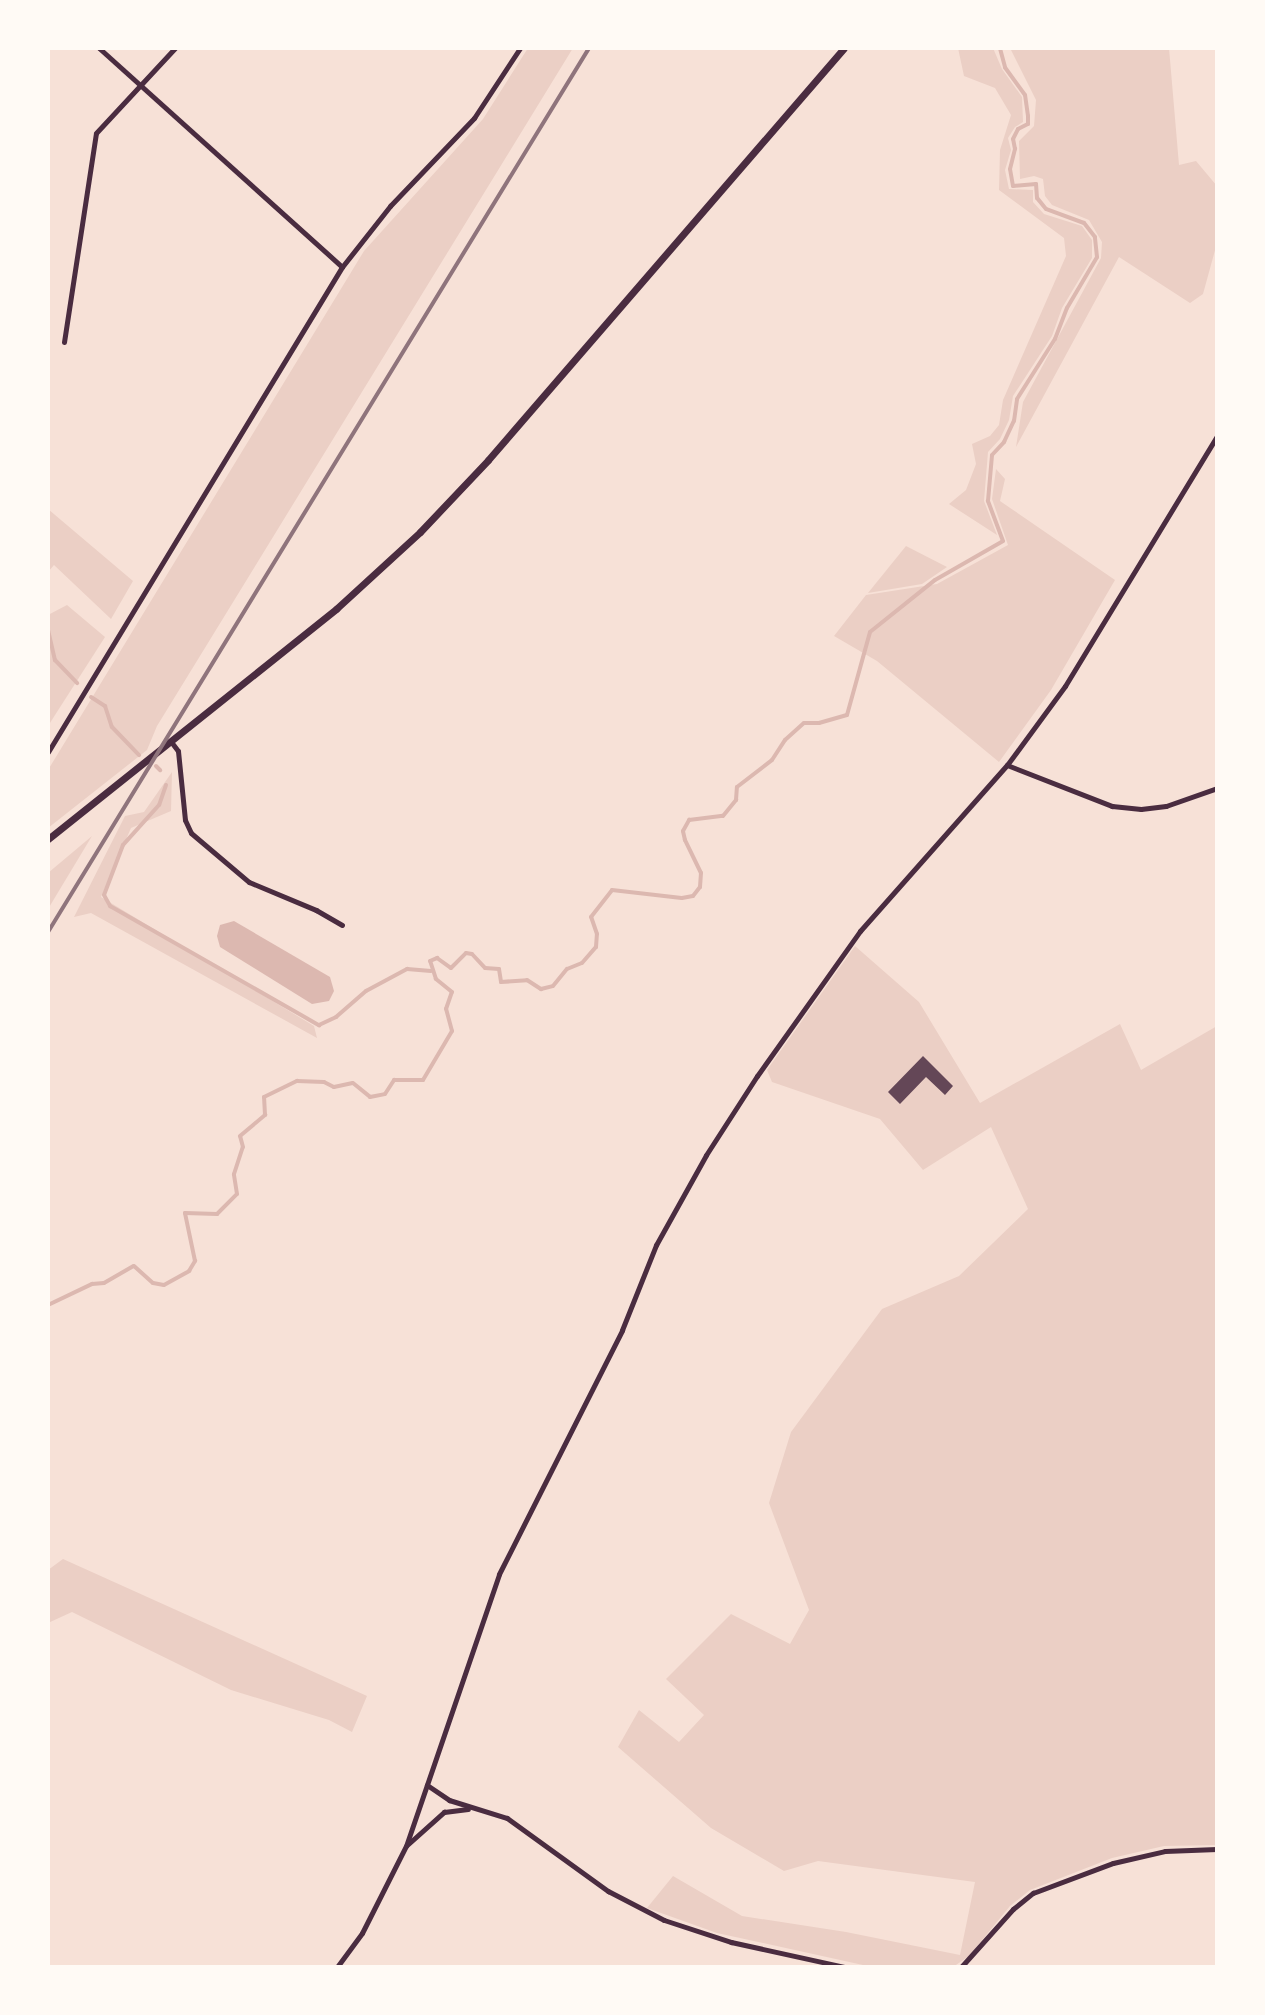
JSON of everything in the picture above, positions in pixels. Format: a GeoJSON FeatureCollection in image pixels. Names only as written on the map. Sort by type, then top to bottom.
{"type":"FeatureCollection","features":[{"type":"Feature","properties":{"kind":"street"},"geometry":{"type":"LineString","coordinates":[[99,48],[342,267]]}},
{"type":"Feature","properties":{"kind":"street"},"geometry":{"type":"LineString","coordinates":[[64,342],[96,133],[175,48]]}},
{"type":"Feature","properties":{"kind":"street"},"geometry":{"type":"LineString","coordinates":[[48,752],[342,267],[390,206],[474,118],[520,48]]}},
{"type":"Feature","properties":{"kind":"street"},"geometry":{"type":"LineString","coordinates":[[48,839],[336,609],[420,532],[488,460],[844,48]]}},
{"type":"Feature","properties":{"kind":"street"},"geometry":{"type":"LineString","coordinates":[[337,1967],[362,1933],[406,1846],[499,1574],[622,1330],[656,1245],[706,1155],[757,1076],[860,931],[1007,765],[1065,686],[1217,436]]}},
{"type":"Feature","properties":{"kind":"street"},"geometry":{"type":"LineString","coordinates":[[172,743],[178,751],[185,820],[191,833],[249,882],[316,910],[342,925]]}},
{"type":"Feature","properties":{"kind":"street"},"geometry":{"type":"LineString","coordinates":[[1007,765],[1112,806],[1141,809],[1166,806],[1217,788]]}},
{"type":"Feature","properties":{"kind":"street"},"geometry":{"type":"LineString","coordinates":[[427,1785],[449,1800],[507,1818],[608,1891],[664,1920],[745,1946],[845,1967]]}},
{"type":"Feature","properties":{"kind":"street"},"geometry":{"type":"LineString","coordinates":[[406,1846],[444,1812],[473,1809]]}},
{"type":"Feature","properties":{"kind":"street"},"geometry":{"type":"LineString","coordinates":[[961,1967],[1013,1909],[1033,1893],[1113,1863],[1165,1851],[1217,1849]]}},
{"type":"Feature","properties":{"kind":"shaded area"},"geometry":{"type":"Polygon","coordinates":[[[528,48],[573,48],[157,726],[147,750],[48,828],[48,770],[364,251],[483,119],[528,48]]]}},
{"type":"Feature","properties":{"kind":"shaded area"},"geometry":{"type":"Polygon","coordinates":[[[958,48],[993,48],[1002,69],[1022,97],[1023,122],[1015,127],[1008,138],[1011,150],[1005,170],[1009,189],[1033,190],[1033,202],[1044,214],[1082,226],[1092,240],[1092,258],[1062,308],[1052,336],[1013,396],[1009,420],[1000,439],[988,452],[984,501],[997,535],[949,504],[966,490],[976,464],[972,444],[990,436],[999,425],[1003,400],[1066,256],[1064,238],[999,190],[1000,150],[1011,115],[995,88],[964,76],[958,48]]]}},
{"type":"Feature","properties":{"kind":"shaded area"},"geometry":{"type":"Polygon","coordinates":[[[1010,48],[1169,48],[1179,165],[1196,161],[1217,186],[1217,243],[1203,294],[1190,303],[1119,257],[1016,447],[1023,402],[1101,258],[1102,242],[1089,220],[1052,205],[1045,196],[1043,179],[1034,176],[1020,179],[1019,141],[1034,126],[1036,100],[1010,48]]]}},
{"type":"Feature","properties":{"kind":"shaded area"},"geometry":{"type":"Polygon","coordinates":[[[996,469],[1005,479],[1000,501],[1115,580],[1051,690],[999,762],[877,661],[834,636],[866,595],[937,584],[1008,545],[992,499],[996,469]]]}},
{"type":"Feature","properties":{"kind":"shaded area"},"geometry":{"type":"Polygon","coordinates":[[[48,509],[133,581],[111,619],[54,565],[48,572],[48,509]]]}},
{"type":"Feature","properties":{"kind":"shaded area"},"geometry":{"type":"Polygon","coordinates":[[[906,546],[947,567],[922,584],[868,593],[906,546]]]}},
{"type":"Feature","properties":{"kind":"shaded area"},"geometry":{"type":"Polygon","coordinates":[[[67,605],[105,637],[48,726],[48,615],[67,605]]]}},
{"type":"Feature","properties":{"kind":"shaded area"},"geometry":{"type":"Polygon","coordinates":[[[172,772],[171,811],[131,828],[101,897],[314,1026],[317,1038],[91,913],[74,917],[125,816],[144,812],[172,772]]]}},
{"type":"Feature","properties":{"kind":"shaded area"},"geometry":{"type":"Polygon","coordinates":[[[92,836],[48,909],[48,873],[92,836]]]}},
{"type":"Feature","properties":{"kind":"shaded area"},"geometry":{"type":"Polygon","coordinates":[[[234,921],[330,977],[334,991],[329,1001],[312,1004],[220,947],[217,936],[220,925],[234,921]]]}},
{"type":"Feature","properties":{"kind":"shaded area"},"geometry":{"type":"Polygon","coordinates":[[[855,946],[919,1002],[980,1103],[1120,1024],[1141,1070],[1217,1026],[1217,1845],[1164,1846],[1112,1858],[1030,1890],[1010,1906],[969,1956],[953,1967],[872,1967],[717,1933],[647,1908],[673,1876],[742,1916],[846,1932],[960,1955],[975,1882],[818,1861],[784,1871],[711,1828],[618,1747],[639,1710],[679,1742],[704,1715],[666,1679],[731,1614],[790,1644],[809,1610],[769,1503],[791,1432],[882,1309],[959,1276],[1028,1209],[991,1127],[923,1170],[880,1119],[772,1082],[767,1070],[855,946]]]}},
{"type":"Feature","properties":{"kind":"shaded area"},"geometry":{"type":"Polygon","coordinates":[[[63,1559],[367,1696],[352,1732],[329,1720],[231,1690],[72,1612],[48,1623],[48,1570],[63,1559]]]}},
{"type":"Feature","properties":{"kind":"building"},"geometry":{"type":"Polygon","coordinates":[[[923,1056],[953,1086],[945,1095],[926,1077],[900,1104],[888,1092],[923,1056]]]}},
{"type":"Feature","properties":{"kind":"waterway"},"geometry":{"type":"LineString","coordinates":[[48,1305],[92,1284],[104,1283],[134,1266],[153,1283],[164,1285],[189,1271],[195,1261],[185,1213],[217,1214],[237,1194],[234,1174],[243,1147],[240,1136],[265,1115],[264,1097],[297,1081],[324,1082],[334,1087],[353,1083],[370,1097],[385,1094],[394,1080],[423,1080],[452,1031],[446,1009],[452,992],[436,979],[430,961],[437,958],[451,968],[466,953],[472,954],[485,968],[499,969],[501,982],[527,980],[541,989],[553,986],[567,969],[582,963],[596,947],[597,934],[591,917],[612,890],[682,898],[693,896],[700,887],[701,873],[685,840],[683,831],[689,820],[723,816],[736,800],[737,787],[772,760],[785,740],[804,723],[819,723],[847,715],[870,632],[935,580],[1003,541],[988,501],[992,455],[1004,442],[1014,421],[1017,399],[1055,339],[1067,308],[1097,257],[1095,237],[1084,223],[1046,209],[1037,198],[1036,184],[1013,186],[1010,169],[1015,149],[1013,139],[1018,129],[1028,124],[1028,116],[1025,95],[1005,67],[1000,48]]}},
{"type":"Feature","properties":{"kind":"waterway"},"geometry":{"type":"LineString","coordinates":[[48,630],[55,660],[77,683]]}},
{"type":"Feature","properties":{"kind":"waterway"},"geometry":{"type":"LineString","coordinates":[[91,697],[105,706],[112,727],[139,755]]}},
{"type":"Feature","properties":{"kind":"waterway"},"geometry":{"type":"LineString","coordinates":[[156,766],[160,770]]}},
{"type":"Feature","properties":{"kind":"waterway"},"geometry":{"type":"LineString","coordinates":[[166,785],[159,805],[123,845],[104,895],[110,906],[319,1025],[336,1017],[366,991],[407,969],[431,971]]}},
{"type":"Feature","properties":{"kind":"railway"},"geometry":{"type":"LineString","coordinates":[[48,932],[589,48]]}}]}
